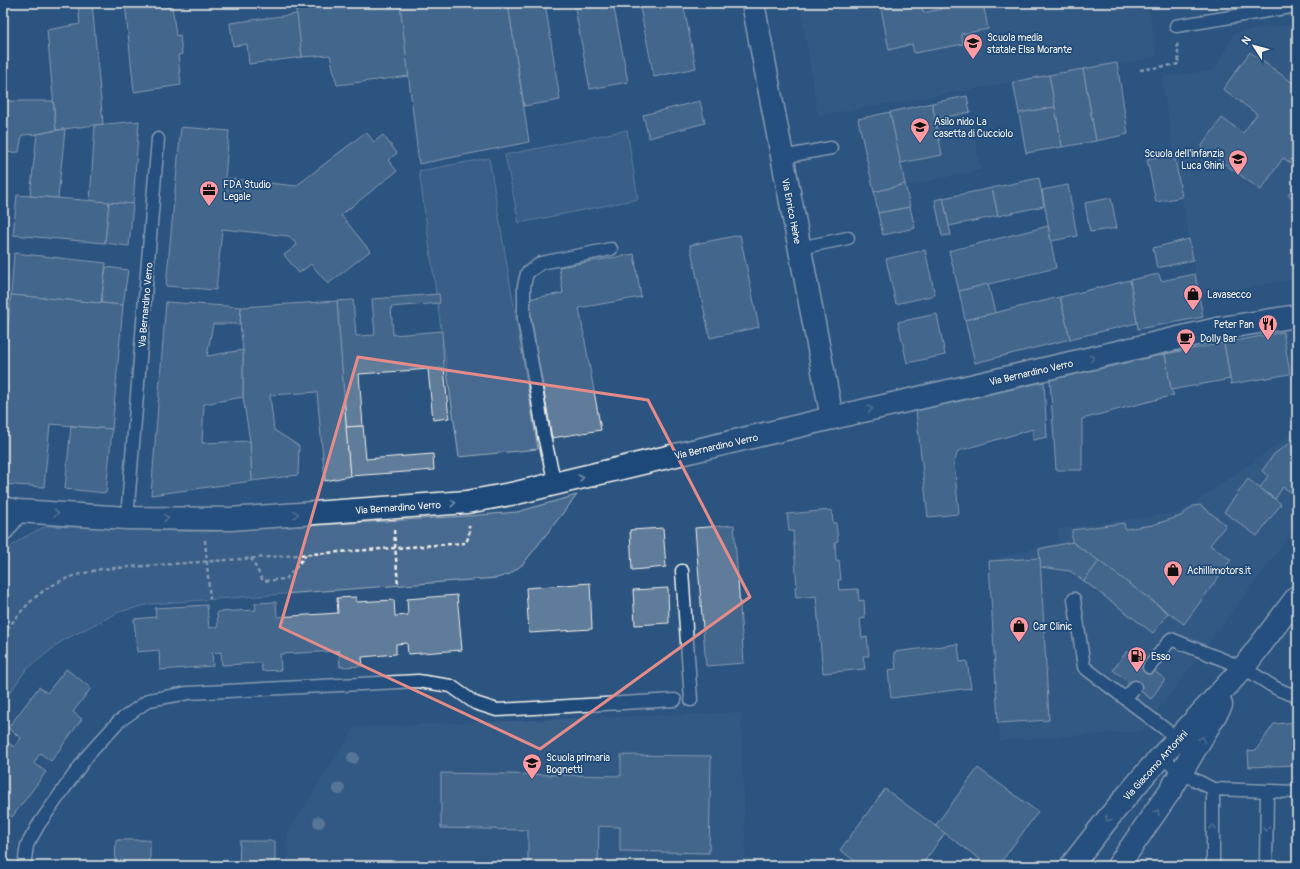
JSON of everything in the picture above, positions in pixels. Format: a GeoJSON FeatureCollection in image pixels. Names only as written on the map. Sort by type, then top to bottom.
{"type":"FeatureCollection","features":[{"type":"Feature","properties":{"kind":"street","name":"Via Enrico Heine"},"geometry":{"type":"LineString","coordinates":[[753,3],[832,418]]}},
{"type":"Feature","properties":{"kind":"street","name":"Via Bernardino Verro"},"geometry":{"type":"LineString","coordinates":[[10,510],[127,518],[230,519],[467,502],[516,493],[1222,328],[1297,316]]}},
{"type":"Feature","properties":{"kind":"street"},"geometry":{"type":"LineString","coordinates":[[3,529],[10,510]]}},
{"type":"Feature","properties":{"kind":"street","name":"Via Giacomo Antonini"},"geometry":{"type":"LineString","coordinates":[[1071,866],[1122,802],[1161,757],[1243,668],[1297,597]]}},
{"type":"Feature","properties":{"kind":"street","name":"Via Giacomo Antonini"},"geometry":{"type":"LineString","coordinates":[[1118,866],[1182,773],[1243,668]]}},
{"type":"Feature","properties":{"kind":"lane"},"geometry":{"type":"LineString","coordinates":[[1176,26],[1297,6]]}},
{"type":"Feature","properties":{"kind":"lane","name":"Via Bernardino Verro"},"geometry":{"type":"LineString","coordinates":[[127,518],[158,139]]}},
{"type":"Feature","properties":{"kind":"lane"},"geometry":{"type":"LineString","coordinates":[[782,157],[831,148]]}},
{"type":"Feature","properties":{"kind":"lane"},"geometry":{"type":"LineString","coordinates":[[799,248],[848,238]]}},
{"type":"Feature","properties":{"kind":"lane"},"geometry":{"type":"LineString","coordinates":[[555,484],[544,436],[524,319],[524,286],[527,273],[541,263],[611,249]]}},
{"type":"Feature","properties":{"kind":"lane"},"geometry":{"type":"LineString","coordinates":[[682,571],[691,700]]}},
{"type":"Feature","properties":{"kind":"lane"},"geometry":{"type":"LineString","coordinates":[[1074,599],[1084,667],[1178,739]]}},
{"type":"Feature","properties":{"kind":"lane"},"geometry":{"type":"LineString","coordinates":[[1149,667],[1171,639],[1243,668],[1271,685],[1293,695],[1297,695]]}},
{"type":"Feature","properties":{"kind":"lane"},"geometry":{"type":"LineString","coordinates":[[24,866],[27,845],[38,824],[88,755],[118,722],[149,700],[188,693],[418,681],[451,686],[475,703],[497,710],[675,700]]}},
{"type":"Feature","properties":{"kind":"lane"},"geometry":{"type":"LineString","coordinates":[[1126,698],[1134,687]]}},
{"type":"Feature","properties":{"kind":"lane"},"geometry":{"type":"LineString","coordinates":[[1161,757],[1182,773],[1213,789],[1297,792]]}},
{"type":"Feature","properties":{"kind":"lane"},"geometry":{"type":"LineString","coordinates":[[1213,789],[1213,866]]}},
{"type":"Feature","properties":{"kind":"lane"},"geometry":{"type":"LineString","coordinates":[[1266,866],[1267,791]]}},
{"type":"Feature","properties":{"kind":"path"},"geometry":{"type":"LineString","coordinates":[[1140,70],[1179,64],[1176,26]]}},
{"type":"Feature","properties":{"kind":"path"},"geometry":{"type":"LineString","coordinates":[[203,518],[210,599]]}},
{"type":"Feature","properties":{"kind":"path"},"geometry":{"type":"LineString","coordinates":[[3,635],[29,601],[47,587],[69,577],[101,569],[466,543],[469,535],[468,522]]}},
{"type":"Feature","properties":{"kind":"path"},"geometry":{"type":"LineString","coordinates":[[394,527],[398,586]]}},
{"type":"Feature","properties":{"kind":"path"},"geometry":{"type":"LineString","coordinates":[[251,558],[263,580],[286,579],[306,554]]}},
{"type":"Feature","properties":{"kind":"highlighted area"},"geometry":{"type":"Polygon","coordinates":[[[358,357],[648,400],[750,597],[540,749],[280,627],[358,357]]]}},
{"type":"Feature","properties":{"kind":"shaded area","name":"Scuola media statale Elsa Morante"},"geometry":{"type":"Polygon","coordinates":[[[800,3],[1148,3],[1157,57],[818,116],[800,3]]]}},
{"type":"Feature","properties":{"kind":"shaded area","name":"Scuola dell'infanzia Luca Ghini"},"geometry":{"type":"Polygon","coordinates":[[[1297,23],[1297,279],[1199,295],[1161,77],[1215,70],[1234,33],[1297,23]]]}},
{"type":"Feature","properties":{"kind":"shaded area","name":"Asilo nido La casetta di Cucciolo"},"geometry":{"type":"Polygon","coordinates":[[[967,96],[981,170],[874,192],[858,119],[967,96]]]}},
{"type":"Feature","properties":{"kind":"shaded area"},"geometry":{"type":"Polygon","coordinates":[[[627,130],[638,199],[519,223],[505,155],[627,130]]]}},
{"type":"Feature","properties":{"kind":"shaded area"},"geometry":{"type":"Polygon","coordinates":[[[489,158],[538,449],[459,457],[419,171],[489,158]]]}},
{"type":"Feature","properties":{"kind":"shaded area"},"geometry":{"type":"Polygon","coordinates":[[[1297,330],[1297,402],[1290,374],[1283,332],[1297,330]]]}},
{"type":"Feature","properties":{"kind":"shaded area"},"geometry":{"type":"Polygon","coordinates":[[[1297,431],[1297,526],[1142,731],[1000,741],[989,561],[1059,542],[1058,529],[1181,512],[1297,431]]]}},
{"type":"Feature","properties":{"kind":"shaded area"},"geometry":{"type":"Polygon","coordinates":[[[577,495],[523,564],[510,574],[497,578],[150,604],[119,612],[62,641],[26,670],[3,702],[3,556],[17,542],[47,526],[204,532],[517,512],[577,495]]]}},
{"type":"Feature","properties":{"kind":"shaded area","name":"Scuola primaria Bognetti"},"geometry":{"type":"Polygon","coordinates":[[[741,712],[746,866],[287,866],[288,832],[355,727],[741,712]]]}},
{"type":"Feature","properties":{"kind":"building"},"geometry":{"type":"Polygon","coordinates":[[[78,3],[92,3],[103,124],[56,130],[47,30],[80,24],[78,3]]]}},
{"type":"Feature","properties":{"kind":"building"},"geometry":{"type":"Polygon","coordinates":[[[125,3],[165,3],[166,7],[172,6],[176,36],[180,35],[182,54],[178,55],[181,85],[134,92],[125,3]]]}},
{"type":"Feature","properties":{"kind":"building"},"geometry":{"type":"Polygon","coordinates":[[[295,3],[400,3],[409,76],[337,85],[330,55],[302,57],[295,3]]]}},
{"type":"Feature","properties":{"kind":"building"},"geometry":{"type":"Polygon","coordinates":[[[400,3],[508,3],[529,142],[419,164],[400,3]]]}},
{"type":"Feature","properties":{"kind":"building"},"geometry":{"type":"Polygon","coordinates":[[[508,3],[545,3],[560,100],[524,106],[508,3]]]}},
{"type":"Feature","properties":{"kind":"building"},"geometry":{"type":"Polygon","coordinates":[[[574,3],[613,3],[628,82],[590,89],[574,3]]]}},
{"type":"Feature","properties":{"kind":"building"},"geometry":{"type":"Polygon","coordinates":[[[639,3],[683,3],[696,68],[654,77],[639,3]]]}},
{"type":"Feature","properties":{"kind":"building"},"geometry":{"type":"Polygon","coordinates":[[[880,3],[921,3],[923,13],[941,9],[940,3],[983,3],[988,29],[961,34],[963,44],[914,53],[912,44],[889,50],[880,3]]]}},
{"type":"Feature","properties":{"kind":"building"},"geometry":{"type":"Polygon","coordinates":[[[297,14],[302,57],[249,64],[247,44],[233,46],[230,23],[297,14]]]}},
{"type":"Feature","properties":{"kind":"building"},"geometry":{"type":"Polygon","coordinates":[[[1250,52],[1297,86],[1297,167],[1283,158],[1261,190],[1201,147],[1222,118],[1243,133],[1257,114],[1223,89],[1250,52]]]}},
{"type":"Feature","properties":{"kind":"building"},"geometry":{"type":"Polygon","coordinates":[[[1117,63],[1128,134],[1096,141],[1083,69],[1117,63]]]}},
{"type":"Feature","properties":{"kind":"building"},"geometry":{"type":"Polygon","coordinates":[[[1083,69],[1096,141],[1062,147],[1049,75],[1083,69]]]}},
{"type":"Feature","properties":{"kind":"building"},"geometry":{"type":"Polygon","coordinates":[[[1049,75],[1055,107],[1019,113],[1013,82],[1049,75]]]}},
{"type":"Feature","properties":{"kind":"building"},"geometry":{"type":"Polygon","coordinates":[[[967,96],[970,112],[935,119],[932,103],[967,96]]]}},
{"type":"Feature","properties":{"kind":"building"},"geometry":{"type":"Polygon","coordinates":[[[3,101],[53,101],[56,130],[22,135],[19,152],[3,153],[3,101]]]}},
{"type":"Feature","properties":{"kind":"building"},"geometry":{"type":"Polygon","coordinates":[[[700,101],[705,123],[649,138],[643,115],[700,101]]]}},
{"type":"Feature","properties":{"kind":"building"},"geometry":{"type":"Polygon","coordinates":[[[932,103],[942,155],[900,163],[890,112],[932,103]]]}},
{"type":"Feature","properties":{"kind":"building"},"geometry":{"type":"Polygon","coordinates":[[[1055,107],[1062,147],[1026,153],[1019,113],[1055,107]]]}},
{"type":"Feature","properties":{"kind":"building"},"geometry":{"type":"Polygon","coordinates":[[[890,112],[905,184],[874,192],[858,119],[890,112]]]}},
{"type":"Feature","properties":{"kind":"building"},"geometry":{"type":"Polygon","coordinates":[[[139,121],[133,204],[90,201],[95,125],[139,121]]]}},
{"type":"Feature","properties":{"kind":"building"},"geometry":{"type":"Polygon","coordinates":[[[181,127],[229,131],[225,178],[296,186],[366,132],[374,142],[383,135],[397,153],[388,160],[397,171],[341,215],[370,251],[328,284],[311,264],[299,273],[284,255],[297,245],[289,236],[222,229],[216,290],[166,286],[181,127]]]}},
{"type":"Feature","properties":{"kind":"building"},"geometry":{"type":"Polygon","coordinates":[[[65,129],[58,198],[30,196],[37,134],[65,129]]]}},
{"type":"Feature","properties":{"kind":"building"},"geometry":{"type":"Polygon","coordinates":[[[1174,154],[1182,197],[1156,202],[1147,159],[1174,154]]]}},
{"type":"Feature","properties":{"kind":"building"},"geometry":{"type":"Polygon","coordinates":[[[1039,178],[1044,206],[998,216],[992,188],[1039,178]]]}},
{"type":"Feature","properties":{"kind":"building"},"geometry":{"type":"Polygon","coordinates":[[[1297,182],[1297,201],[1288,195],[1297,182]]]}},
{"type":"Feature","properties":{"kind":"building"},"geometry":{"type":"Polygon","coordinates":[[[905,184],[910,207],[878,213],[874,192],[905,184]]]}},
{"type":"Feature","properties":{"kind":"building"},"geometry":{"type":"Polygon","coordinates":[[[1068,185],[1077,236],[1051,241],[1042,190],[1068,185]]]}},
{"type":"Feature","properties":{"kind":"building"},"geometry":{"type":"Polygon","coordinates":[[[992,188],[998,216],[949,226],[943,198],[992,188]]]}},
{"type":"Feature","properties":{"kind":"building"},"geometry":{"type":"Polygon","coordinates":[[[3,189],[6,189],[3,209],[3,189]]]}},
{"type":"Feature","properties":{"kind":"building"},"geometry":{"type":"Polygon","coordinates":[[[17,195],[109,202],[105,243],[13,235],[17,195]]]}},
{"type":"Feature","properties":{"kind":"building"},"geometry":{"type":"Polygon","coordinates":[[[943,198],[951,235],[942,236],[935,200],[943,198]]]}},
{"type":"Feature","properties":{"kind":"building"},"geometry":{"type":"Polygon","coordinates":[[[1111,198],[1117,228],[1090,232],[1085,203],[1111,198]]]}},
{"type":"Feature","properties":{"kind":"building"},"geometry":{"type":"Polygon","coordinates":[[[109,202],[133,204],[129,246],[105,243],[109,202]]]}},
{"type":"Feature","properties":{"kind":"building"},"geometry":{"type":"Polygon","coordinates":[[[910,207],[915,228],[883,235],[878,213],[910,207]]]}},
{"type":"Feature","properties":{"kind":"building"},"geometry":{"type":"Polygon","coordinates":[[[1048,226],[1056,268],[959,291],[949,251],[1048,226]]]}},
{"type":"Feature","properties":{"kind":"building"},"geometry":{"type":"Polygon","coordinates":[[[740,235],[759,327],[710,338],[690,245],[740,235]]]}},
{"type":"Feature","properties":{"kind":"building"},"geometry":{"type":"Polygon","coordinates":[[[1189,239],[1193,260],[1157,268],[1153,248],[1189,239]]]}},
{"type":"Feature","properties":{"kind":"building"},"geometry":{"type":"Polygon","coordinates":[[[925,250],[935,295],[896,304],[886,259],[925,250]]]}},
{"type":"Feature","properties":{"kind":"building"},"geometry":{"type":"Polygon","coordinates":[[[14,253],[106,263],[101,303],[11,295],[14,253]]]}},
{"type":"Feature","properties":{"kind":"building"},"geometry":{"type":"Polygon","coordinates":[[[634,254],[641,297],[579,308],[601,430],[552,438],[528,299],[563,293],[559,267],[634,254]]]}},
{"type":"Feature","properties":{"kind":"building"},"geometry":{"type":"Polygon","coordinates":[[[106,267],[128,270],[123,305],[101,303],[106,267]]]}},
{"type":"Feature","properties":{"kind":"building"},"geometry":{"type":"Polygon","coordinates":[[[1159,274],[1161,281],[1195,274],[1203,317],[1138,329],[1130,280],[1159,274]]]}},
{"type":"Feature","properties":{"kind":"building"},"geometry":{"type":"Polygon","coordinates":[[[1130,280],[1137,323],[1070,339],[1060,297],[1130,280]]]}},
{"type":"Feature","properties":{"kind":"building"},"geometry":{"type":"Polygon","coordinates":[[[988,284],[995,313],[965,320],[959,291],[988,284]]]}},
{"type":"Feature","properties":{"kind":"building"},"geometry":{"type":"Polygon","coordinates":[[[439,294],[440,303],[391,307],[393,335],[442,331],[444,368],[359,374],[363,426],[346,427],[337,301],[353,300],[356,336],[375,335],[372,299],[439,294]]]}},
{"type":"Feature","properties":{"kind":"building"},"geometry":{"type":"Polygon","coordinates":[[[11,295],[123,305],[112,429],[50,424],[44,487],[3,484],[3,382],[11,295]]]}},
{"type":"Feature","properties":{"kind":"building"},"geometry":{"type":"Polygon","coordinates":[[[1060,297],[1070,339],[975,363],[965,320],[1060,297]]]}},
{"type":"Feature","properties":{"kind":"building"},"geometry":{"type":"Polygon","coordinates":[[[337,301],[350,476],[325,481],[317,392],[270,395],[274,430],[299,446],[298,475],[252,481],[250,441],[243,397],[243,350],[240,324],[241,307],[337,301]]]}},
{"type":"Feature","properties":{"kind":"building"},"geometry":{"type":"Polygon","coordinates":[[[166,302],[241,307],[240,324],[213,324],[207,356],[243,350],[243,397],[204,404],[202,443],[250,441],[252,481],[151,495],[166,302]]]}},
{"type":"Feature","properties":{"kind":"building"},"geometry":{"type":"Polygon","coordinates":[[[937,314],[945,355],[907,363],[898,322],[937,314]]]}},
{"type":"Feature","properties":{"kind":"building"},"geometry":{"type":"Polygon","coordinates":[[[1283,332],[1290,374],[1231,384],[1224,343],[1283,332]]]}},
{"type":"Feature","properties":{"kind":"building"},"geometry":{"type":"Polygon","coordinates":[[[1224,343],[1230,379],[1171,390],[1165,354],[1224,343]]]}},
{"type":"Feature","properties":{"kind":"building"},"geometry":{"type":"Polygon","coordinates":[[[1165,354],[1171,390],[1174,395],[1082,419],[1082,470],[1056,470],[1050,380],[1165,354]]]}},
{"type":"Feature","properties":{"kind":"building"},"geometry":{"type":"Polygon","coordinates":[[[444,368],[449,418],[433,420],[428,369],[444,368]]]}},
{"type":"Feature","properties":{"kind":"building"},"geometry":{"type":"Polygon","coordinates":[[[1044,382],[1047,437],[1033,440],[1033,429],[958,451],[954,463],[959,514],[928,517],[916,411],[1044,382]]]}},
{"type":"Feature","properties":{"kind":"building"},"geometry":{"type":"Polygon","coordinates":[[[71,426],[112,429],[106,493],[65,489],[71,426]]]}},
{"type":"Feature","properties":{"kind":"building"},"geometry":{"type":"Polygon","coordinates":[[[363,426],[366,459],[433,454],[434,470],[350,476],[346,427],[363,426]]]}},
{"type":"Feature","properties":{"kind":"building"},"geometry":{"type":"Polygon","coordinates":[[[1297,438],[1297,496],[1283,487],[1275,499],[1260,488],[1268,476],[1262,471],[1274,454],[1297,438]]]}},
{"type":"Feature","properties":{"kind":"building"},"geometry":{"type":"Polygon","coordinates":[[[1248,479],[1281,504],[1257,536],[1224,512],[1248,479]]]}},
{"type":"Feature","properties":{"kind":"building","name":"Achillimotors.it"},"geometry":{"type":"Polygon","coordinates":[[[1200,505],[1226,525],[1210,545],[1231,560],[1184,624],[1072,542],[1072,530],[1124,523],[1125,529],[1152,525],[1181,516],[1193,506],[1200,505]]]}},
{"type":"Feature","properties":{"kind":"building"},"geometry":{"type":"Polygon","coordinates":[[[832,510],[833,523],[836,523],[838,541],[835,542],[836,561],[839,560],[841,580],[838,580],[839,590],[858,589],[859,601],[864,600],[865,618],[860,619],[862,638],[867,637],[869,656],[863,656],[865,669],[823,673],[816,596],[796,598],[795,587],[797,587],[793,531],[789,531],[787,514],[832,510]]]}},
{"type":"Feature","properties":{"kind":"building"},"geometry":{"type":"Polygon","coordinates":[[[734,525],[744,663],[706,666],[695,528],[734,525]]]}},
{"type":"Feature","properties":{"kind":"building"},"geometry":{"type":"Polygon","coordinates":[[[663,528],[666,567],[632,570],[630,530],[663,528]]]}},
{"type":"Feature","properties":{"kind":"building"},"geometry":{"type":"Polygon","coordinates":[[[1072,542],[1099,561],[1084,581],[1070,571],[1040,567],[1039,549],[1072,542]]]}},
{"type":"Feature","properties":{"kind":"building","name":"Car Clinic"},"geometry":{"type":"Polygon","coordinates":[[[1040,558],[1049,720],[998,723],[989,561],[1040,558]]]}},
{"type":"Feature","properties":{"kind":"building"},"geometry":{"type":"Polygon","coordinates":[[[1099,561],[1168,613],[1153,633],[1084,581],[1099,561]]]}},
{"type":"Feature","properties":{"kind":"building"},"geometry":{"type":"Polygon","coordinates":[[[590,583],[592,629],[529,633],[526,588],[590,583]]]}},
{"type":"Feature","properties":{"kind":"building"},"geometry":{"type":"Polygon","coordinates":[[[668,588],[669,623],[635,625],[633,590],[668,588]]]}},
{"type":"Feature","properties":{"kind":"building"},"geometry":{"type":"Polygon","coordinates":[[[457,595],[462,650],[408,654],[407,643],[396,644],[396,654],[362,657],[363,666],[340,667],[339,651],[280,654],[281,670],[262,671],[261,663],[222,665],[221,652],[212,653],[213,666],[160,670],[159,650],[137,652],[134,619],[156,617],[155,608],[207,605],[209,628],[218,627],[217,612],[256,610],[255,603],[276,602],[277,617],[338,613],[337,598],[356,597],[356,602],[394,600],[395,616],[408,615],[407,599],[457,595]]]}},
{"type":"Feature","properties":{"kind":"building"},"geometry":{"type":"Polygon","coordinates":[[[958,644],[960,662],[967,661],[971,688],[891,698],[888,670],[896,669],[894,652],[958,644]]]}},
{"type":"Feature","properties":{"kind":"building"},"geometry":{"type":"Polygon","coordinates":[[[1127,651],[1165,679],[1151,699],[1113,670],[1127,651]]]}},
{"type":"Feature","properties":{"kind":"building"},"geometry":{"type":"Polygon","coordinates":[[[66,669],[91,688],[73,712],[82,719],[51,761],[40,753],[34,763],[46,772],[12,817],[5,812],[3,814],[3,739],[14,747],[21,738],[8,728],[39,687],[47,693],[66,669]]]}},
{"type":"Feature","properties":{"kind":"building"},"geometry":{"type":"Polygon","coordinates":[[[1297,722],[1297,765],[1249,767],[1248,751],[1256,750],[1274,724],[1297,722]]]}},
{"type":"Feature","properties":{"kind":"building"},"geometry":{"type":"Polygon","coordinates":[[[621,755],[711,756],[709,853],[620,851],[620,827],[599,826],[598,866],[528,866],[528,830],[441,828],[441,773],[621,776],[621,755]]]}},
{"type":"Feature","properties":{"kind":"building"},"geometry":{"type":"Polygon","coordinates":[[[978,768],[1038,812],[998,866],[989,866],[935,826],[978,768]]]}},
{"type":"Feature","properties":{"kind":"building"},"geometry":{"type":"Polygon","coordinates":[[[885,789],[945,833],[921,866],[862,866],[840,850],[885,789]]]}},
{"type":"Feature","properties":{"kind":"building"},"geometry":{"type":"Polygon","coordinates":[[[1296,811],[1297,866],[1295,866],[1296,811]]]}},
{"type":"Feature","properties":{"kind":"building"},"geometry":{"type":"Polygon","coordinates":[[[116,840],[150,840],[150,866],[115,866],[116,840]]]}},
{"type":"Feature","properties":{"kind":"building"},"geometry":{"type":"Polygon","coordinates":[[[240,841],[275,841],[275,866],[239,866],[240,841]]]}},
{"type":"Feature","properties":{"kind":"place","name":"Scuola media statale Elsa Morante"},"geometry":{"type":"Point","coordinates":[973,60]}},
{"type":"Feature","properties":{"kind":"place","name":"Asilo nido La casetta di Cucciolo"},"geometry":{"type":"Point","coordinates":[920,144]}},
{"type":"Feature","properties":{"kind":"place","name":"Scuola dell'infanzia Luca Ghini"},"geometry":{"type":"Point","coordinates":[1238,176]}},
{"type":"Feature","properties":{"kind":"place","name":"FDA Studio Legale"},"geometry":{"type":"Point","coordinates":[209,207]}},
{"type":"Feature","properties":{"kind":"place","name":"Lavasecco"},"geometry":{"type":"Point","coordinates":[1193,311]}},
{"type":"Feature","properties":{"kind":"place","name":"Peter Pan"},"geometry":{"type":"Point","coordinates":[1268,341]}},
{"type":"Feature","properties":{"kind":"place","name":"Dolly Bar"},"geometry":{"type":"Point","coordinates":[1186,355]}},
{"type":"Feature","properties":{"kind":"place","name":"Achillimotors.it"},"geometry":{"type":"Point","coordinates":[1173,587]}},
{"type":"Feature","properties":{"kind":"place","name":"Car Clinic"},"geometry":{"type":"Point","coordinates":[1019,643]}},
{"type":"Feature","properties":{"kind":"place","name":"Esso"},"geometry":{"type":"Point","coordinates":[1137,673]}},
{"type":"Feature","properties":{"kind":"place","name":"Scuola primaria Bognetti"},"geometry":{"type":"Point","coordinates":[532,780]}}]}
